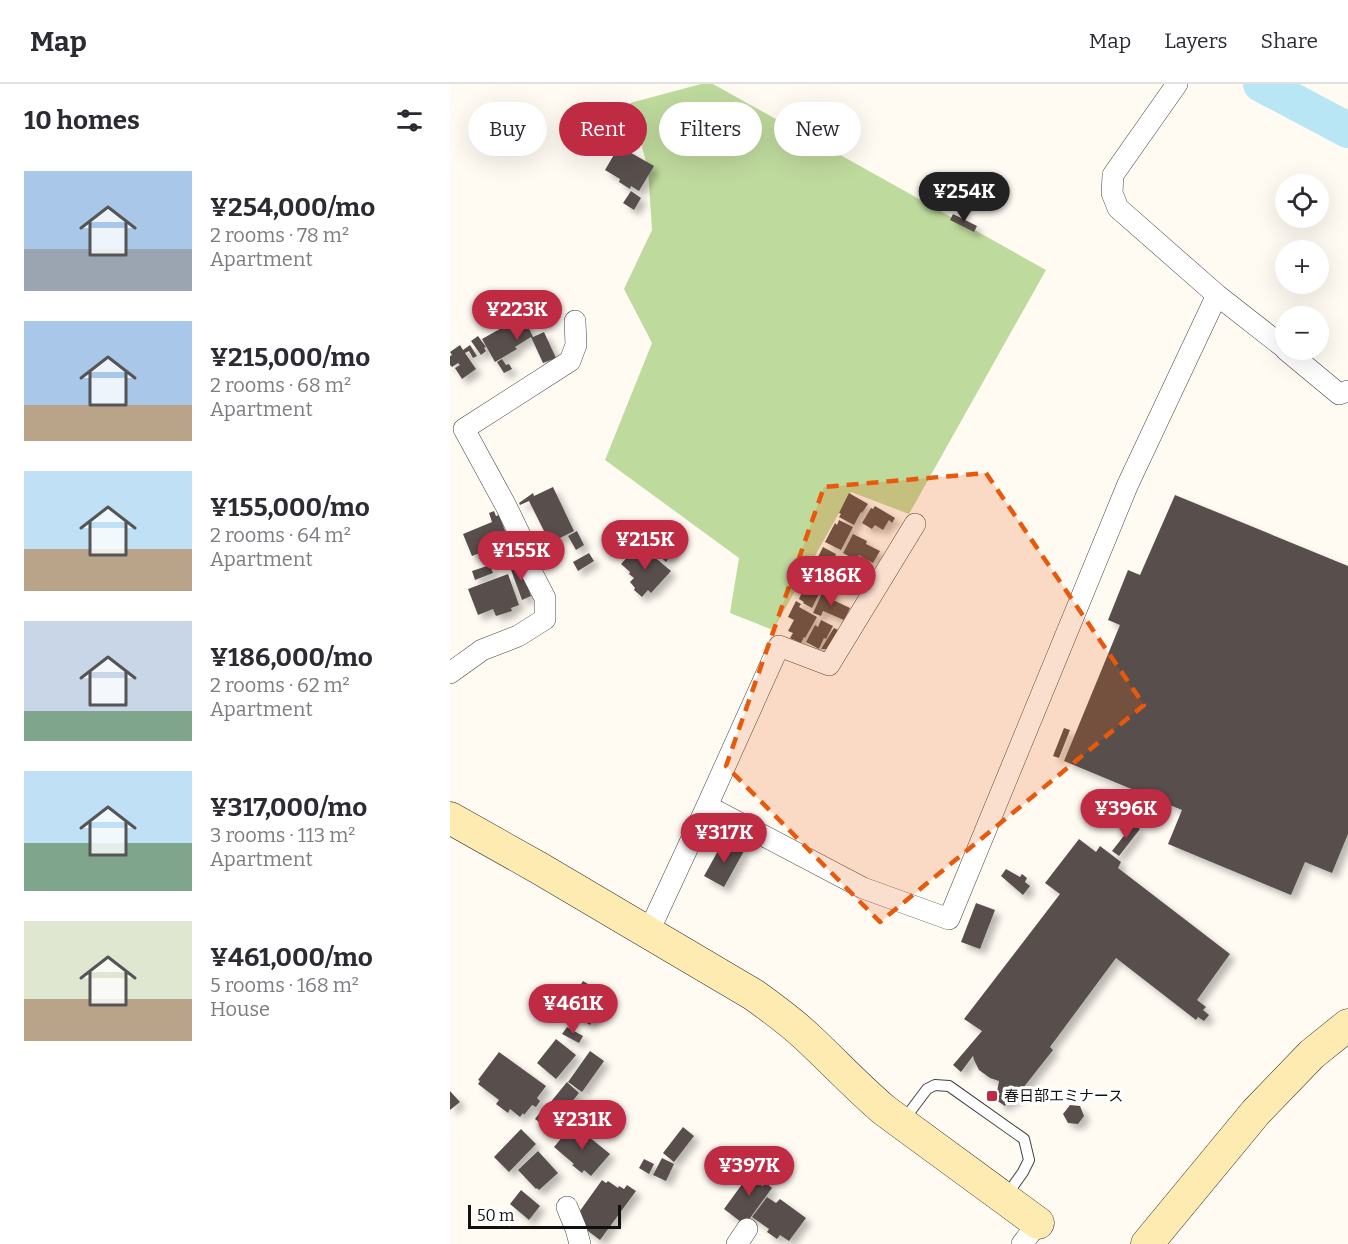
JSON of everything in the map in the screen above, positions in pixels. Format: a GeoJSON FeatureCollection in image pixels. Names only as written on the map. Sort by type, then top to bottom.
{"type":"FeatureCollection","features":[{"type":"Feature","properties":{"kind":"street"},"geometry":{"type":"LineString","coordinates":[[1173,89],[1113,175],[1112,193],[1118,208],[1217,295],[1275,340]]}},
{"type":"Feature","properties":{"kind":"street"},"geometry":{"type":"LineString","coordinates":[[707,806],[863,888],[949,920],[1128,484],[1217,295]]}},
{"type":"Feature","properties":{"kind":"street"},"geometry":{"type":"LineString","coordinates":[[450,673],[482,650],[518,636],[545,619],[545,598],[530,569],[520,535],[506,506],[457,433],[570,361],[576,345],[575,321]]}},
{"type":"Feature","properties":{"kind":"street"},"geometry":{"type":"LineString","coordinates":[[1299,360],[1339,394],[1348,391]]}},
{"type":"Feature","properties":{"kind":"street"},"geometry":{"type":"LineString","coordinates":[[648,933],[779,646],[829,665],[915,524]]}},
{"type":"Feature","properties":{"kind":"street"},"geometry":{"type":"LineString","coordinates":[[450,818],[754,995],[780,1013],[865,1094],[901,1124],[1004,1198],[1030,1234]]}},
{"type":"Feature","properties":{"kind":"street"},"geometry":{"type":"LineString","coordinates":[[1147,1244],[1256,1112],[1312,1054],[1348,1025]]}},
{"type":"Feature","properties":{"kind":"street"},"geometry":{"type":"LineString","coordinates":[[567,1207],[580,1244]]}},
{"type":"Feature","properties":{"kind":"lane"},"geometry":{"type":"LineString","coordinates":[[901,1124],[927,1089],[935,1085],[949,1086],[1024,1139],[1029,1160],[1023,1173],[1004,1198]]}},
{"type":"Feature","properties":{"kind":"highlighted area"},"geometry":{"type":"Polygon","coordinates":[[[986,473],[1144,705],[880,922],[726,766],[824,487],[986,473]]]}},
{"type":"Feature","properties":{"kind":"green space"},"geometry":{"type":"Polygon","coordinates":[[[701,84],[713,84],[745,102],[659,102],[659,156],[762,156],[762,111],[774,118],[774,156],[842,156],[1046,270],[909,514],[851,492],[773,630],[730,613],[739,558],[605,460],[652,343],[624,289],[652,230],[648,169],[644,156],[647,156],[647,102],[634,102],[701,84]]]}},
{"type":"Feature","properties":{"kind":"building"},"geometry":{"type":"Polygon","coordinates":[[[613,156],[636,156],[654,166],[639,191],[631,186],[630,189],[619,182],[620,179],[605,170],[613,156]]]}},
{"type":"Feature","properties":{"kind":"building"},"geometry":{"type":"Polygon","coordinates":[[[631,191],[641,198],[634,210],[623,203],[631,191]]]}},
{"type":"Feature","properties":{"kind":"building"},"geometry":{"type":"Polygon","coordinates":[[[953,214],[977,226],[974,232],[950,220],[953,214]]]}},
{"type":"Feature","properties":{"kind":"building"},"geometry":{"type":"Polygon","coordinates":[[[519,310],[522,315],[502,327],[499,322],[519,310]]]}},
{"type":"Feature","properties":{"kind":"building"},"geometry":{"type":"Polygon","coordinates":[[[523,316],[533,337],[544,332],[556,358],[543,363],[531,337],[515,347],[517,349],[495,362],[482,339],[523,316]]]}},
{"type":"Feature","properties":{"kind":"building"},"geometry":{"type":"Polygon","coordinates":[[[478,336],[486,347],[484,348],[486,351],[481,355],[471,341],[478,336]]]}},
{"type":"Feature","properties":{"kind":"building"},"geometry":{"type":"Polygon","coordinates":[[[460,345],[463,350],[470,345],[477,356],[473,358],[469,351],[465,353],[476,369],[462,379],[455,368],[460,365],[458,363],[452,367],[450,365],[452,355],[450,352],[460,345]]]}},
{"type":"Feature","properties":{"kind":"building"},"geometry":{"type":"Polygon","coordinates":[[[502,359],[512,369],[504,373],[497,362],[502,359]]]}},
{"type":"Feature","properties":{"kind":"building"},"geometry":{"type":"Polygon","coordinates":[[[553,487],[574,531],[550,543],[529,501],[520,505],[519,503],[533,493],[534,496],[553,487]]]}},
{"type":"Feature","properties":{"kind":"building"},"geometry":{"type":"Polygon","coordinates":[[[849,493],[868,504],[854,525],[839,517],[849,493]]]}},
{"type":"Feature","properties":{"kind":"building"},"geometry":{"type":"Polygon","coordinates":[[[1175,495],[1348,566],[1348,834],[1332,873],[1305,862],[1291,895],[1168,844],[1182,810],[1064,761],[1120,625],[1108,620],[1128,570],[1140,575],[1175,495]]]}},
{"type":"Feature","properties":{"kind":"building"},"geometry":{"type":"Polygon","coordinates":[[[875,506],[895,518],[892,523],[889,520],[883,530],[875,525],[872,529],[862,523],[871,508],[875,506]]]}},
{"type":"Feature","properties":{"kind":"building"},"geometry":{"type":"Polygon","coordinates":[[[494,511],[496,516],[499,515],[510,544],[503,547],[497,533],[494,534],[499,545],[472,556],[463,534],[492,522],[489,513],[494,511]]]}},
{"type":"Feature","properties":{"kind":"building"},"geometry":{"type":"Polygon","coordinates":[[[839,520],[853,527],[841,550],[825,542],[839,520]]]}},
{"type":"Feature","properties":{"kind":"building"},"geometry":{"type":"Polygon","coordinates":[[[577,531],[584,545],[576,550],[568,536],[577,531]]]}},
{"type":"Feature","properties":{"kind":"building"},"geometry":{"type":"Polygon","coordinates":[[[853,534],[880,551],[873,563],[859,555],[856,560],[843,553],[853,534]]]}},
{"type":"Feature","properties":{"kind":"building"},"geometry":{"type":"Polygon","coordinates":[[[660,538],[675,551],[666,562],[651,549],[660,538]]]}},
{"type":"Feature","properties":{"kind":"building"},"geometry":{"type":"Polygon","coordinates":[[[639,544],[671,571],[651,593],[648,590],[642,597],[634,590],[630,582],[634,578],[621,564],[639,544]]]}},
{"type":"Feature","properties":{"kind":"building"},"geometry":{"type":"Polygon","coordinates":[[[823,547],[836,554],[834,559],[837,560],[827,581],[812,569],[823,547]]]}},
{"type":"Feature","properties":{"kind":"building"},"geometry":{"type":"Polygon","coordinates":[[[589,553],[594,561],[578,571],[573,562],[589,553]]]}},
{"type":"Feature","properties":{"kind":"building"},"geometry":{"type":"Polygon","coordinates":[[[841,556],[867,570],[862,580],[850,574],[846,575],[843,586],[830,579],[841,556]]]}},
{"type":"Feature","properties":{"kind":"building"},"geometry":{"type":"Polygon","coordinates":[[[519,564],[531,596],[522,600],[510,567],[519,564]]]}},
{"type":"Feature","properties":{"kind":"building"},"geometry":{"type":"Polygon","coordinates":[[[490,565],[493,573],[475,580],[472,571],[490,565]]]}},
{"type":"Feature","properties":{"kind":"building"},"geometry":{"type":"Polygon","coordinates":[[[508,574],[519,605],[511,608],[512,611],[496,616],[493,609],[478,615],[468,589],[508,574]]]}},
{"type":"Feature","properties":{"kind":"building"},"geometry":{"type":"Polygon","coordinates":[[[812,577],[824,584],[812,608],[799,599],[807,581],[809,582],[812,577]]]}},
{"type":"Feature","properties":{"kind":"building"},"geometry":{"type":"Polygon","coordinates":[[[823,591],[835,596],[833,600],[850,608],[844,620],[823,611],[821,616],[813,613],[823,591]]]}},
{"type":"Feature","properties":{"kind":"building"},"geometry":{"type":"Polygon","coordinates":[[[796,601],[801,604],[799,607],[817,617],[801,643],[790,638],[793,633],[788,631],[794,620],[788,617],[796,601]]]}},
{"type":"Feature","properties":{"kind":"building"},"geometry":{"type":"Polygon","coordinates":[[[821,620],[833,626],[819,649],[806,642],[815,625],[818,627],[821,620]]]}},
{"type":"Feature","properties":{"kind":"building"},"geometry":{"type":"Polygon","coordinates":[[[834,628],[838,630],[827,649],[821,649],[834,628]]]}},
{"type":"Feature","properties":{"kind":"building"},"geometry":{"type":"Polygon","coordinates":[[[1064,728],[1070,730],[1059,758],[1053,756],[1064,728]]]}},
{"type":"Feature","properties":{"kind":"building"},"geometry":{"type":"Polygon","coordinates":[[[1133,824],[1140,829],[1119,856],[1112,851],[1133,824]]]}},
{"type":"Feature","properties":{"kind":"building"},"geometry":{"type":"Polygon","coordinates":[[[1079,839],[1096,852],[1100,846],[1121,862],[1118,868],[1230,954],[1197,1000],[1206,1007],[1203,1010],[1209,1015],[1204,1021],[1198,1017],[1196,1020],[1116,958],[1050,1047],[1053,1050],[1012,1102],[1009,1100],[1005,1106],[996,1100],[1000,1094],[997,1092],[999,1081],[979,1070],[973,1056],[961,1072],[953,1065],[982,1031],[964,1019],[1060,894],[1045,883],[1079,839]]]}},
{"type":"Feature","properties":{"kind":"building"},"geometry":{"type":"Polygon","coordinates":[[[724,840],[744,851],[724,887],[704,876],[724,840]]]}},
{"type":"Feature","properties":{"kind":"building"},"geometry":{"type":"Polygon","coordinates":[[[1006,869],[1020,877],[1022,874],[1027,878],[1025,882],[1030,886],[1023,895],[1001,876],[1006,869]]]}},
{"type":"Feature","properties":{"kind":"building"},"geometry":{"type":"Polygon","coordinates":[[[976,903],[995,910],[980,949],[961,942],[976,903]]]}},
{"type":"Feature","properties":{"kind":"building"},"geometry":{"type":"Polygon","coordinates":[[[583,981],[608,996],[590,1025],[565,1010],[583,981]]]}},
{"type":"Feature","properties":{"kind":"building"},"geometry":{"type":"Polygon","coordinates":[[[567,1027],[583,1036],[579,1043],[562,1034],[567,1027]]]}},
{"type":"Feature","properties":{"kind":"building"},"geometry":{"type":"Polygon","coordinates":[[[556,1039],[576,1055],[556,1079],[537,1063],[556,1039]]]}},
{"type":"Feature","properties":{"kind":"building"},"geometry":{"type":"Polygon","coordinates":[[[590,1051],[604,1061],[582,1092],[568,1082],[590,1051]]]}},
{"type":"Feature","properties":{"kind":"building"},"geometry":{"type":"Polygon","coordinates":[[[499,1052],[546,1086],[537,1098],[540,1101],[536,1107],[532,1105],[520,1117],[510,1109],[508,1113],[496,1104],[499,1100],[478,1084],[480,1081],[478,1080],[499,1052]]]}},
{"type":"Feature","properties":{"kind":"building"},"geometry":{"type":"Polygon","coordinates":[[[567,1082],[579,1093],[558,1119],[545,1109],[567,1082]]]}},
{"type":"Feature","properties":{"kind":"building"},"geometry":{"type":"Polygon","coordinates":[[[450,1091],[460,1102],[450,1110],[450,1091]]]}},
{"type":"Feature","properties":{"kind":"building"},"geometry":{"type":"Polygon","coordinates":[[[1070,1105],[1080,1106],[1084,1116],[1078,1124],[1068,1123],[1063,1114],[1070,1105]]]}},
{"type":"Feature","properties":{"kind":"building"},"geometry":{"type":"Polygon","coordinates":[[[595,1106],[615,1120],[607,1132],[587,1117],[595,1106]]]}},
{"type":"Feature","properties":{"kind":"building"},"geometry":{"type":"Polygon","coordinates":[[[542,1110],[552,1118],[546,1127],[535,1119],[542,1110]]]}},
{"type":"Feature","properties":{"kind":"building"},"geometry":{"type":"Polygon","coordinates":[[[573,1124],[610,1154],[591,1176],[584,1170],[582,1173],[554,1147],[573,1124]]]}},
{"type":"Feature","properties":{"kind":"building"},"geometry":{"type":"Polygon","coordinates":[[[683,1127],[694,1136],[674,1162],[663,1153],[683,1127]]]}},
{"type":"Feature","properties":{"kind":"building"},"geometry":{"type":"Polygon","coordinates":[[[521,1129],[536,1144],[509,1172],[494,1157],[521,1129]]]}},
{"type":"Feature","properties":{"kind":"building"},"geometry":{"type":"Polygon","coordinates":[[[538,1151],[558,1173],[539,1190],[518,1170],[538,1151]]]}},
{"type":"Feature","properties":{"kind":"building"},"geometry":{"type":"Polygon","coordinates":[[[662,1158],[674,1164],[666,1181],[653,1175],[662,1158]]]}},
{"type":"Feature","properties":{"kind":"building"},"geometry":{"type":"Polygon","coordinates":[[[644,1159],[654,1164],[649,1174],[639,1168],[644,1159]]]}},
{"type":"Feature","properties":{"kind":"building"},"geometry":{"type":"Polygon","coordinates":[[[756,1169],[767,1177],[761,1185],[763,1186],[765,1182],[772,1188],[745,1225],[724,1209],[748,1176],[750,1177],[756,1169]]]}},
{"type":"Feature","properties":{"kind":"building"},"geometry":{"type":"Polygon","coordinates":[[[602,1180],[618,1188],[619,1186],[624,1189],[627,1185],[636,1191],[600,1240],[580,1225],[577,1215],[602,1180]]]}},
{"type":"Feature","properties":{"kind":"building"},"geometry":{"type":"Polygon","coordinates":[[[521,1190],[540,1206],[529,1220],[510,1204],[521,1190]]]}},
{"type":"Feature","properties":{"kind":"building"},"geometry":{"type":"Polygon","coordinates":[[[767,1197],[776,1203],[780,1199],[806,1218],[789,1241],[780,1235],[777,1239],[767,1232],[769,1229],[752,1217],[767,1197]]]}},
{"type":"Feature","properties":{"kind":"waterway"},"geometry":{"type":"LineString","coordinates":[[1261,84],[1348,130]]}},
{"type":"Feature","properties":{"kind":"place","name":"春日部エミナース"},"geometry":{"type":"Point","coordinates":[992,1096]}}]}
